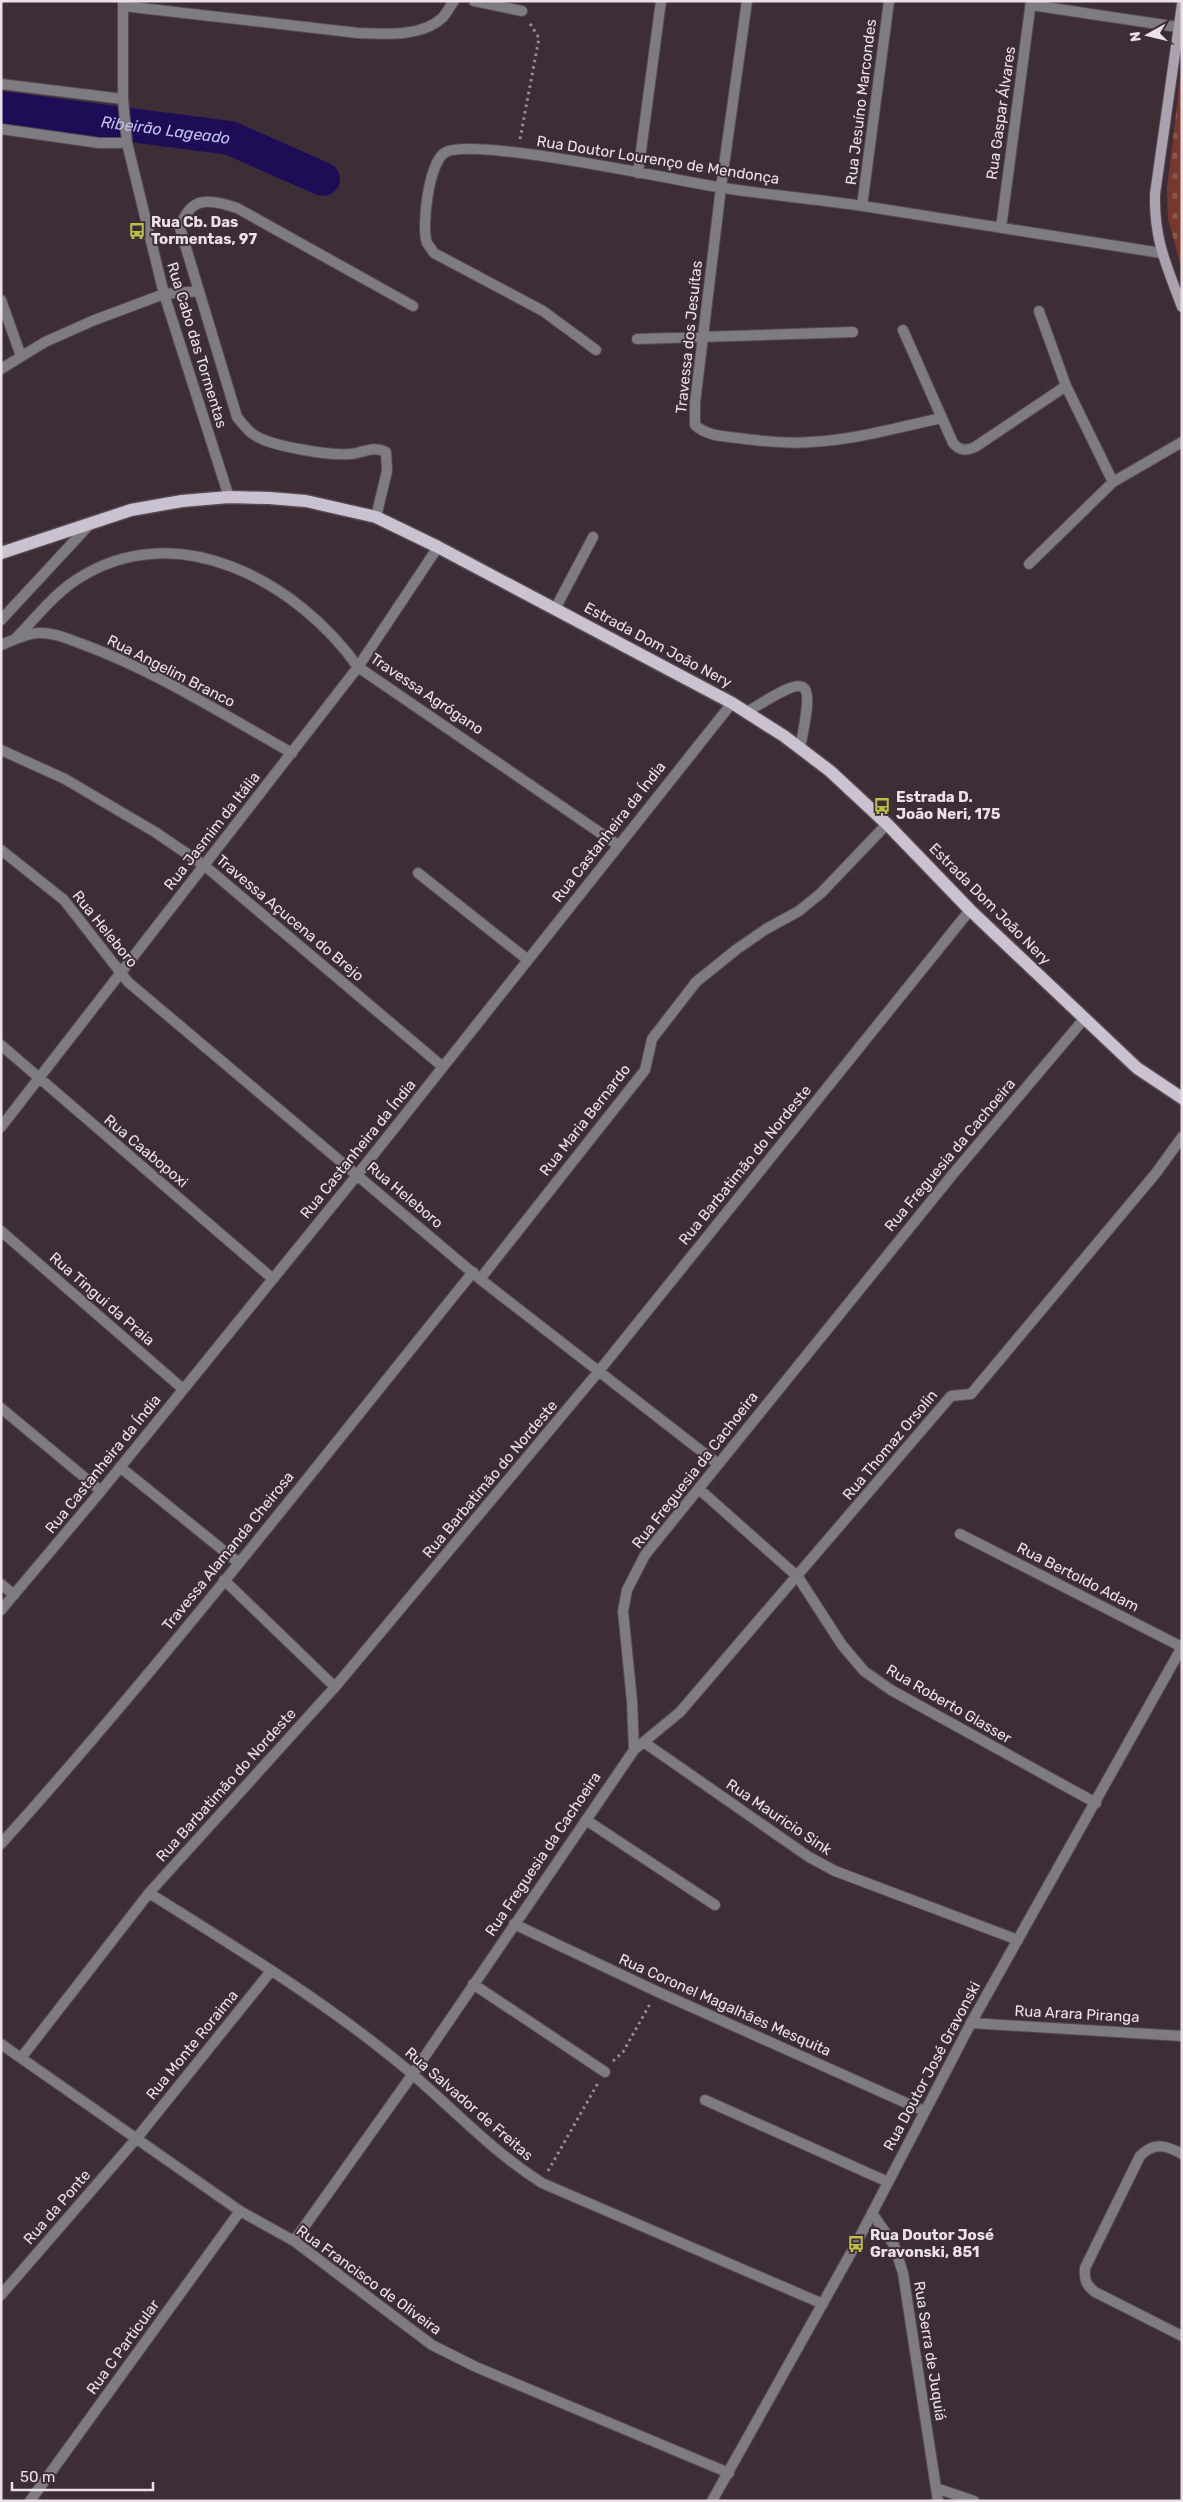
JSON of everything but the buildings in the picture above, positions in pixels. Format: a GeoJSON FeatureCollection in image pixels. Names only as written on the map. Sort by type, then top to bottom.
{"type":"FeatureCollection","features":[{"type":"Feature","properties":{"kind":"main road"},"geometry":{"type":"LineString","coordinates":[[1182,4],[1155,194],[1154,222],[1161,253],[1182,307]]}},
{"type":"Feature","properties":{"kind":"main road","name":"Estrada Dom João Nery"},"geometry":{"type":"LineString","coordinates":[[1,553],[131,510],[182,501],[228,497],[306,501],[376,517],[438,547],[732,702],[800,748],[830,771],[887,824],[970,910],[1137,1068],[1182,1098]]}},
{"type":"Feature","properties":{"kind":"street"},"geometry":{"type":"LineString","coordinates":[[123,3],[358,33],[392,34],[426,27],[442,18],[454,1]]}},
{"type":"Feature","properties":{"kind":"street"},"geometry":{"type":"LineString","coordinates":[[474,1],[522,11]]}},
{"type":"Feature","properties":{"kind":"street"},"geometry":{"type":"LineString","coordinates":[[638,173],[661,1]]}},
{"type":"Feature","properties":{"kind":"street","name":"Travessa dos Jesuítas"},"geometry":{"type":"LineString","coordinates":[[747,1],[721,187],[694,416],[695,425],[702,431],[714,436],[760,441],[811,442],[878,432],[942,418]]}},
{"type":"Feature","properties":{"kind":"street","name":"Rua Jesuíno Marcondes"},"geometry":{"type":"LineString","coordinates":[[862,206],[889,1]]}},
{"type":"Feature","properties":{"kind":"street","name":"Rua Cabo das Tormentas"},"geometry":{"type":"LineString","coordinates":[[123,3],[123,100],[126,143],[164,294],[228,497]]}},
{"type":"Feature","properties":{"kind":"street"},"geometry":{"type":"LineString","coordinates":[[1031,3],[1178,27]]}},
{"type":"Feature","properties":{"kind":"street","name":"Rua Gaspar Álvares"},"geometry":{"type":"LineString","coordinates":[[1000,228],[1031,3]]}},
{"type":"Feature","properties":{"kind":"street"},"geometry":{"type":"LineString","coordinates":[[1,84],[123,100]]}},
{"type":"Feature","properties":{"kind":"street"},"geometry":{"type":"LineString","coordinates":[[1,129],[98,143],[126,143]]}},
{"type":"Feature","properties":{"kind":"street","name":"Rua Doutor Lourenço de Mendonça"},"geometry":{"type":"LineString","coordinates":[[596,350],[543,311],[434,253],[427,242],[425,228],[430,181],[437,159],[444,152],[455,149],[518,153],[721,187],[862,206],[1161,253]]}},
{"type":"Feature","properties":{"kind":"street"},"geometry":{"type":"LineString","coordinates":[[376,517],[387,471],[386,452],[370,448],[353,454],[327,455],[257,437],[245,428],[237,417],[180,228],[184,214],[196,203],[216,201],[238,208],[413,306]]}},
{"type":"Feature","properties":{"kind":"street"},"geometry":{"type":"LineString","coordinates":[[1,369],[45,342],[164,294],[199,291]]}},
{"type":"Feature","properties":{"kind":"street"},"geometry":{"type":"LineString","coordinates":[[1,300],[21,356]]}},
{"type":"Feature","properties":{"kind":"street"},"geometry":{"type":"LineString","coordinates":[[1039,310],[1066,386],[1113,482]]}},
{"type":"Feature","properties":{"kind":"street"},"geometry":{"type":"LineString","coordinates":[[903,330],[953,443],[964,450],[975,446],[1066,386]]}},
{"type":"Feature","properties":{"kind":"street"},"geometry":{"type":"LineString","coordinates":[[637,339],[853,332]]}},
{"type":"Feature","properties":{"kind":"street"},"geometry":{"type":"LineString","coordinates":[[1029,564],[1113,482],[1182,442]]}},
{"type":"Feature","properties":{"kind":"street"},"geometry":{"type":"LineString","coordinates":[[1,620],[93,521]]}},
{"type":"Feature","properties":{"kind":"street"},"geometry":{"type":"LineString","coordinates":[[555,609],[593,537]]}},
{"type":"Feature","properties":{"kind":"street","name":"Rua Jasmim da Itália"},"geometry":{"type":"LineString","coordinates":[[1,1127],[358,667],[438,547]]}},
{"type":"Feature","properties":{"kind":"street","name":"Travessa Agrógano"},"geometry":{"type":"LineString","coordinates":[[16,638],[59,594],[88,572],[142,554],[182,552],[219,560],[283,592],[337,638],[358,667],[618,845]]}},
{"type":"Feature","properties":{"kind":"street","name":"Rua Angelim Branco"},"geometry":{"type":"LineString","coordinates":[[1,645],[16,638],[38,633],[58,635],[107,653],[156,677],[292,753]]}},
{"type":"Feature","properties":{"kind":"street"},"geometry":{"type":"LineString","coordinates":[[747,712],[785,689],[799,684],[804,686],[808,691],[808,708],[800,748]]}},
{"type":"Feature","properties":{"kind":"street","name":"Rua Castanheira da Índia"},"geometry":{"type":"LineString","coordinates":[[1,1610],[102,1491],[358,1174],[732,702]]}},
{"type":"Feature","properties":{"kind":"street","name":"Travessa Açucena do Brejo"},"geometry":{"type":"LineString","coordinates":[[1,750],[65,779],[155,832],[205,866],[443,1067]]}},
{"type":"Feature","properties":{"kind":"street","name":"Rua Maria Bernardo"},"geometry":{"type":"LineString","coordinates":[[476,1275],[645,1070],[652,1039],[696,982],[766,928],[799,911],[821,893],[887,824]]}},
{"type":"Feature","properties":{"kind":"street","name":"Rua Heleboro"},"geometry":{"type":"LineString","coordinates":[[1,850],[64,900],[128,982],[476,1275],[718,1464]]}},
{"type":"Feature","properties":{"kind":"street"},"geometry":{"type":"LineString","coordinates":[[418,873],[528,960]]}},
{"type":"Feature","properties":{"kind":"street","name":"Rua Barbatimão do Nordeste"},"geometry":{"type":"LineString","coordinates":[[22,2058],[149,1893],[335,1687],[598,1371],[970,910]]}},
{"type":"Feature","properties":{"kind":"street","name":"Rua Freguesia da Cachoeira"},"geometry":{"type":"LineString","coordinates":[[294,2241],[412,2074],[634,1750],[632,1701],[623,1611],[626,1590],[645,1555],[953,1174],[1084,1019]]}},
{"type":"Feature","properties":{"kind":"street","name":"Rua Caabopoxi"},"geometry":{"type":"LineString","coordinates":[[1,1045],[273,1279]]}},
{"type":"Feature","properties":{"kind":"street","name":"Rua Thomaz Orsolin"},"geometry":{"type":"LineString","coordinates":[[634,1750],[645,1743],[680,1712],[798,1577],[951,1396],[971,1394],[1156,1173],[1182,1137]]}},
{"type":"Feature","properties":{"kind":"street","name":"Rua Tingui da Praia"},"geometry":{"type":"LineString","coordinates":[[1,1231],[183,1389]]}},
{"type":"Feature","properties":{"kind":"street","name":"Travessa Alamanda Cheirosa"},"geometry":{"type":"LineString","coordinates":[[1,1844],[63,1775],[476,1275]]}},
{"type":"Feature","properties":{"kind":"street"},"geometry":{"type":"LineString","coordinates":[[1,1408],[102,1491]]}},
{"type":"Feature","properties":{"kind":"street"},"geometry":{"type":"LineString","coordinates":[[120,1468],[239,1562]]}},
{"type":"Feature","properties":{"kind":"street","name":"Rua Roberto Glasser"},"geometry":{"type":"LineString","coordinates":[[699,1489],[798,1577],[842,1645],[864,1671],[891,1690],[1096,1803]]}},
{"type":"Feature","properties":{"kind":"street","name":"Rua Bertoldo Adam"},"geometry":{"type":"LineString","coordinates":[[960,1534],[1182,1647]]}},
{"type":"Feature","properties":{"kind":"street"},"geometry":{"type":"LineString","coordinates":[[224,1580],[335,1687]]}},
{"type":"Feature","properties":{"kind":"street"},"geometry":{"type":"LineString","coordinates":[[1,1584],[14,1595]]}},
{"type":"Feature","properties":{"kind":"street","name":"Rua Doutor José Gravonski"},"geometry":{"type":"LineString","coordinates":[[712,2501],[823,2304],[971,2023],[1182,1647]]}},
{"type":"Feature","properties":{"kind":"street","name":"Rua Mauricio Sink"},"geometry":{"type":"LineString","coordinates":[[645,1743],[809,1857],[835,1871],[1018,1940]]}},
{"type":"Feature","properties":{"kind":"street"},"geometry":{"type":"LineString","coordinates":[[586,1820],[715,1906]]}},
{"type":"Feature","properties":{"kind":"street","name":"Rua Salvador de Freitas"},"geometry":{"type":"LineString","coordinates":[[149,1893],[271,1971],[388,2053],[501,2154],[542,2183],[823,2304]]}},
{"type":"Feature","properties":{"kind":"street","name":"Rua Coronel Magalhães Mesquita"},"geometry":{"type":"LineString","coordinates":[[514,1924],[658,1992],[924,2111]]}},
{"type":"Feature","properties":{"kind":"street","name":"Rua Monte Roraima"},"geometry":{"type":"LineString","coordinates":[[136,2138],[271,1971]]}},
{"type":"Feature","properties":{"kind":"street"},"geometry":{"type":"LineString","coordinates":[[473,1984],[605,2072]]}},
{"type":"Feature","properties":{"kind":"street","name":"Rua Arara Piranga"},"geometry":{"type":"LineString","coordinates":[[971,2023],[1182,2036]]}},
{"type":"Feature","properties":{"kind":"street","name":"Rua Francisco de Oliveira"},"geometry":{"type":"LineString","coordinates":[[1,2044],[240,2211],[294,2241],[432,2345],[476,2367],[729,2473]]}},
{"type":"Feature","properties":{"kind":"street"},"geometry":{"type":"LineString","coordinates":[[705,2100],[888,2182]]}},
{"type":"Feature","properties":{"kind":"street","name":"Rua da Ponte"},"geometry":{"type":"LineString","coordinates":[[1,2295],[136,2138]]}},
{"type":"Feature","properties":{"kind":"street"},"geometry":{"type":"LineString","coordinates":[[1182,2154],[1171,2148],[1152,2146],[1140,2156],[1085,2268],[1084,2277],[1087,2285],[1096,2292],[1182,2336]]}},
{"type":"Feature","properties":{"kind":"street","name":"Rua C Particular"},"geometry":{"type":"LineString","coordinates":[[30,2501],[240,2211]]}},
{"type":"Feature","properties":{"kind":"street","name":"Rua Serra de Juquiá"},"geometry":{"type":"LineString","coordinates":[[872,2213],[894,2245],[903,2273],[938,2501]]}},
{"type":"Feature","properties":{"kind":"street"},"geometry":{"type":"LineString","coordinates":[[936,2488],[974,2501]]}},
{"type":"Feature","properties":{"kind":"path"},"geometry":{"type":"LineString","coordinates":[[518,153],[539,38],[522,11]]}},
{"type":"Feature","properties":{"kind":"green space"},"geometry":{"type":"Polygon","coordinates":[[[1182,62],[1182,270],[1168,219],[1167,189],[1182,62]]]}},
{"type":"Feature","properties":{"kind":"waterway","name":"Ribeirão Lageado"},"geometry":{"type":"LineString","coordinates":[[1,108],[230,138],[323,179]]}},
{"type":"Feature","properties":{"kind":"place","name":"Rua Cb. Das Tormentas, 97"},"geometry":{"type":"Point","coordinates":[137,231]}},
{"type":"Feature","properties":{"kind":"place","name":"Estrada D. João Neri, 175"},"geometry":{"type":"Point","coordinates":[882,806]}},
{"type":"Feature","properties":{"kind":"place","name":"Rua Doutor José Gravonski, 851"},"geometry":{"type":"Point","coordinates":[856,2244]}}]}
